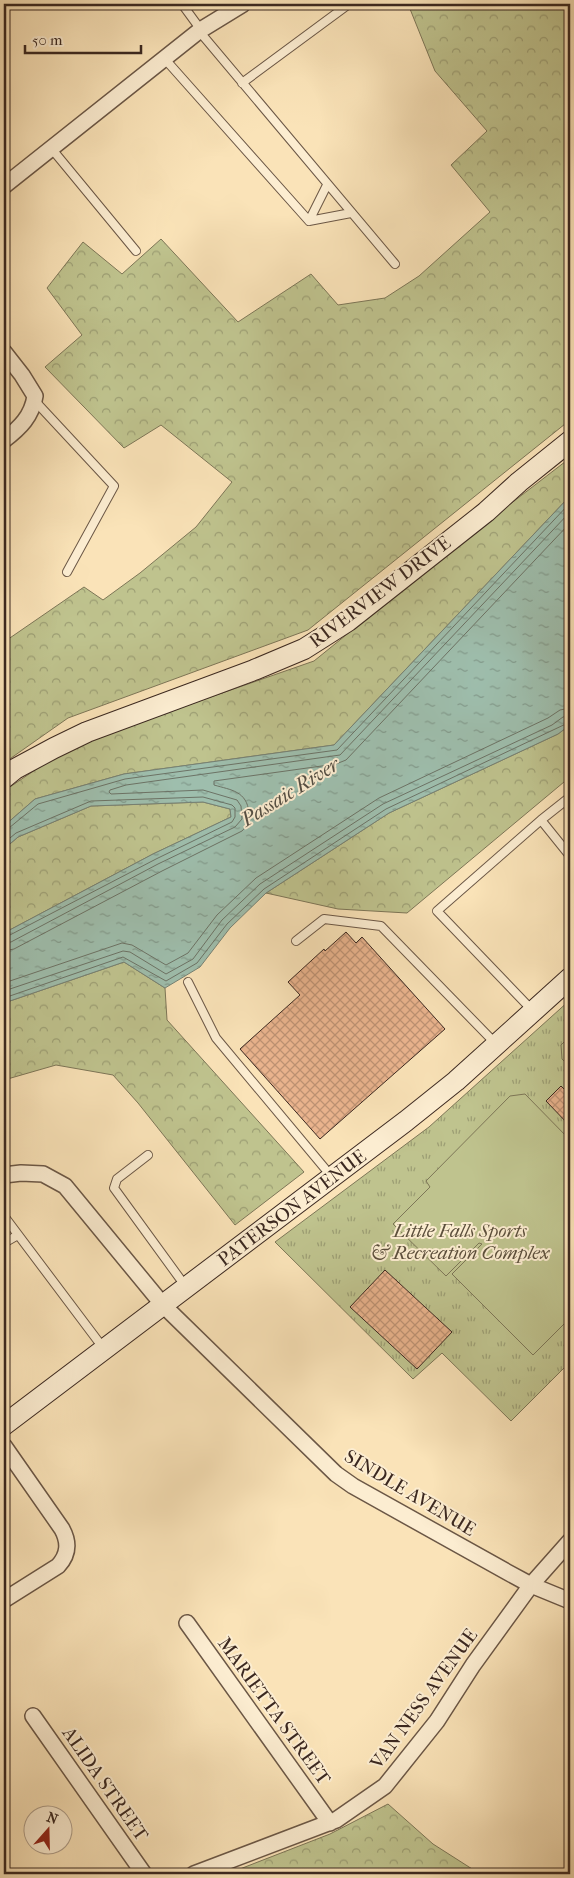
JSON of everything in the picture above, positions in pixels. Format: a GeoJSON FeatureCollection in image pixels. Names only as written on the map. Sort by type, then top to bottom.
{"type":"FeatureCollection","features":[{"type":"Feature","properties":{"kind":"main road","name":"RIVERVIEW DRIVE"},"geometry":{"type":"LineString","coordinates":[[4,778],[31,761],[87,732],[254,670],[304,649],[348,621],[486,512],[525,477],[570,441]]}},
{"type":"Feature","properties":{"kind":"main road","name":"PATERSON AVENUE"},"geometry":{"type":"LineString","coordinates":[[4,1426],[104,1348],[333,1178],[456,1081],[570,978]]}},
{"type":"Feature","properties":{"kind":"street"},"geometry":{"type":"LineString","coordinates":[[4,186],[200,30],[243,4]]}},
{"type":"Feature","properties":{"kind":"street"},"geometry":{"type":"LineString","coordinates":[[4,352],[30,386],[35,396],[29,416],[19,429],[4,440]]}},
{"type":"Feature","properties":{"kind":"street","name":"SINDLE AVENUE"},"geometry":{"type":"LineString","coordinates":[[4,1175],[21,1173],[43,1174],[64,1186],[163,1305],[336,1474],[353,1486],[464,1549],[531,1585],[570,1601]]}},
{"type":"Feature","properties":{"kind":"street"},"geometry":{"type":"LineString","coordinates":[[4,1446],[62,1528],[67,1537],[68,1544],[64,1560],[58,1566],[4,1600]]}},
{"type":"Feature","properties":{"kind":"street","name":"VAN NESS AVENUE"},"geometry":{"type":"LineString","coordinates":[[194,1874],[330,1823],[385,1786],[437,1720],[473,1665],[531,1585],[570,1541]]}},
{"type":"Feature","properties":{"kind":"street","name":"MARIETTA STREET"},"geometry":{"type":"LineString","coordinates":[[187,1623],[330,1823]]}},
{"type":"Feature","properties":{"kind":"street","name":"ALIDA STREET"},"geometry":{"type":"LineString","coordinates":[[33,1716],[144,1874]]}},
{"type":"Feature","properties":{"kind":"lane"},"geometry":{"type":"LineString","coordinates":[[182,4],[242,83],[395,264]]}},
{"type":"Feature","properties":{"kind":"lane"},"geometry":{"type":"LineString","coordinates":[[242,83],[349,4]]}},
{"type":"Feature","properties":{"kind":"lane"},"geometry":{"type":"LineString","coordinates":[[164,58],[309,221]]}},
{"type":"Feature","properties":{"kind":"lane"},"geometry":{"type":"LineString","coordinates":[[51,148],[136,251]]}},
{"type":"Feature","properties":{"kind":"lane"},"geometry":{"type":"LineString","coordinates":[[309,221],[327,185]]}},
{"type":"Feature","properties":{"kind":"lane"},"geometry":{"type":"LineString","coordinates":[[309,221],[351,213]]}},
{"type":"Feature","properties":{"kind":"lane"},"geometry":{"type":"LineString","coordinates":[[34,400],[114,486],[67,572]]}},
{"type":"Feature","properties":{"kind":"lane"},"geometry":{"type":"LineString","coordinates":[[534,1011],[437,911],[570,797]]}},
{"type":"Feature","properties":{"kind":"lane"},"geometry":{"type":"LineString","coordinates":[[541,820],[570,856]]}},
{"type":"Feature","properties":{"kind":"lane"},"geometry":{"type":"LineString","coordinates":[[296,941],[324,919],[381,926],[496,1045]]}},
{"type":"Feature","properties":{"kind":"lane"},"geometry":{"type":"LineString","coordinates":[[188,982],[216,1038],[333,1178]]}},
{"type":"Feature","properties":{"kind":"lane"},"geometry":{"type":"LineString","coordinates":[[148,1155],[117,1179],[114,1188],[186,1287]]}},
{"type":"Feature","properties":{"kind":"lane"},"geometry":{"type":"LineString","coordinates":[[4,1216],[104,1348]]}},
{"type":"Feature","properties":{"kind":"lane"},"geometry":{"type":"LineString","coordinates":[[4,1244],[18,1235]]}},
{"type":"Feature","properties":{"kind":"green space"},"geometry":{"type":"Polygon","coordinates":[[[408,4],[570,4],[570,420],[308,630],[68,718],[4,763],[4,642],[84,587],[103,600],[140,573],[196,527],[232,482],[161,425],[124,448],[45,367],[82,335],[47,288],[83,242],[122,274],[161,239],[238,322],[311,274],[338,305],[385,298],[419,276],[490,212],[451,165],[487,131],[435,71],[408,4]]]}},
{"type":"Feature","properties":{"kind":"green space"},"geometry":{"type":"Polygon","coordinates":[[[570,458],[570,496],[334,745],[124,774],[35,799],[4,826],[4,791],[63,751],[314,661],[457,545],[570,458]]]}},
{"type":"Feature","properties":{"kind":"green space"},"geometry":{"type":"Polygon","coordinates":[[[570,725],[570,777],[407,913],[338,909],[266,893],[389,813],[558,734],[570,725]]]}},
{"type":"Feature","properties":{"kind":"green space"},"geometry":{"type":"Polygon","coordinates":[[[203,802],[230,809],[231,817],[153,854],[4,933],[4,849],[18,837],[91,806],[203,802]]]}},
{"type":"Feature","properties":{"kind":"green space"},"geometry":{"type":"Polygon","coordinates":[[[124,962],[165,988],[167,1020],[304,1172],[235,1225],[138,1103],[113,1075],[56,1065],[4,1080],[4,1003],[124,962]]]}},
{"type":"Feature","properties":{"kind":"green space","name":"Little Falls Sports & Recreation Complex"},"geometry":{"type":"Polygon","coordinates":[[[570,1000],[570,1362],[511,1421],[442,1353],[413,1379],[275,1242],[429,1127],[570,1000]]]}},
{"type":"Feature","properties":{"kind":"green space"},"geometry":{"type":"Polygon","coordinates":[[[570,1036],[570,1067],[562,1059],[561,1045],[570,1036]]]}},
{"type":"Feature","properties":{"kind":"green space"},"geometry":{"type":"Polygon","coordinates":[[[525,1094],[570,1140],[570,1318],[533,1355],[452,1274],[482,1244],[479,1243],[446,1276],[393,1224],[430,1187],[426,1181],[510,1096],[525,1094]]]}},
{"type":"Feature","properties":{"kind":"green space"},"geometry":{"type":"Polygon","coordinates":[[[388,1804],[433,1844],[480,1874],[227,1874],[330,1834],[388,1804]]]}},
{"type":"Feature","properties":{"kind":"water","name":"Passaic River"},"geometry":{"type":"Polygon","coordinates":[[[570,496],[570,725],[558,734],[389,813],[266,893],[230,928],[200,967],[165,988],[124,962],[4,1003],[4,933],[153,854],[231,817],[230,809],[203,802],[91,806],[18,837],[4,849],[4,826],[35,799],[124,774],[334,745],[570,496]]]}},
{"type":"Feature","properties":{"kind":"building"},"geometry":{"type":"Polygon","coordinates":[[[346,932],[356,943],[362,937],[445,1029],[320,1139],[240,1049],[300,995],[288,982],[346,932]]]}},
{"type":"Feature","properties":{"kind":"building"},"geometry":{"type":"Polygon","coordinates":[[[561,1086],[570,1095],[570,1126],[546,1101],[561,1086]]]}},
{"type":"Feature","properties":{"kind":"building"},"geometry":{"type":"Polygon","coordinates":[[[385,1270],[452,1332],[417,1369],[350,1307],[385,1270]]]}}]}
